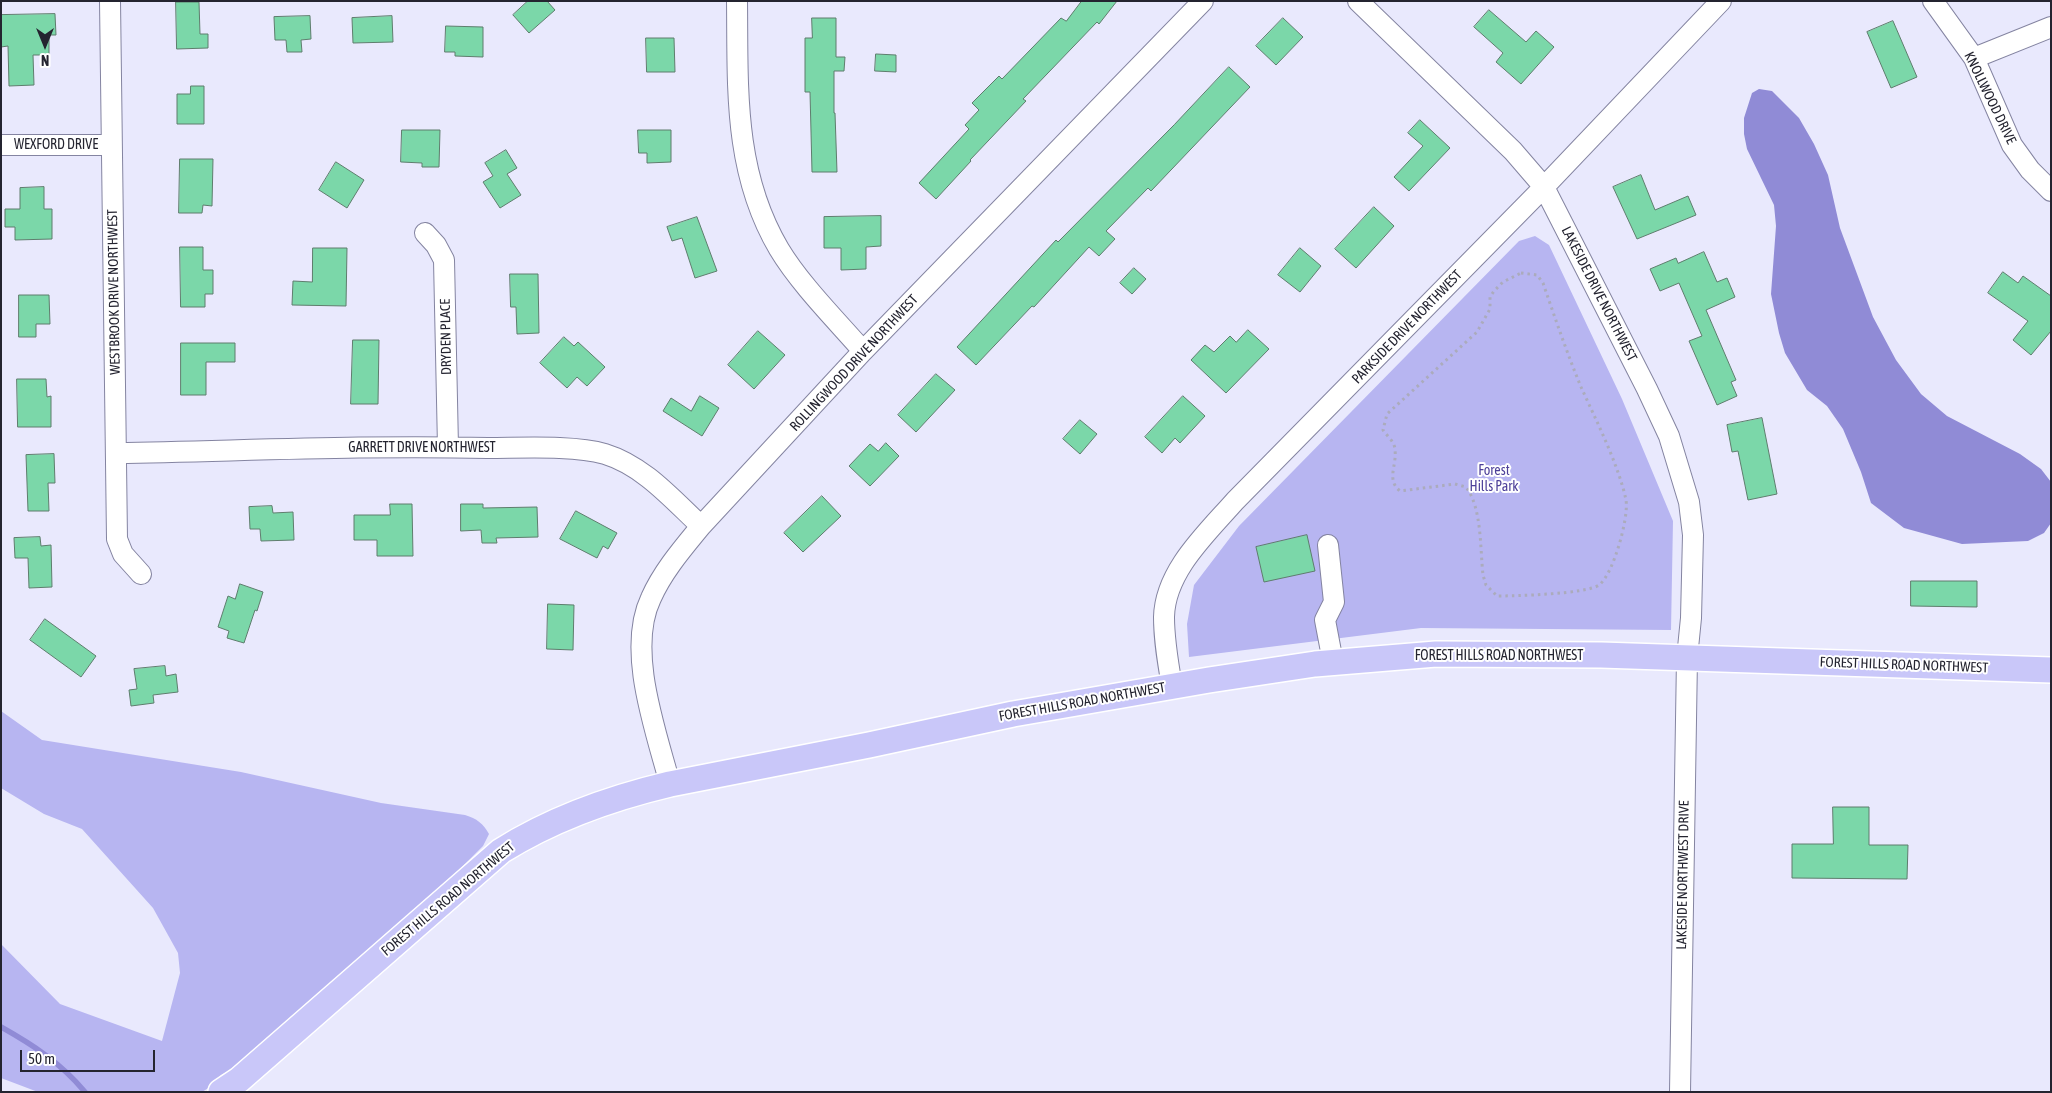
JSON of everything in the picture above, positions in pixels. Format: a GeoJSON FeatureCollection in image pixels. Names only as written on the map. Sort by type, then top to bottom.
{"type":"FeatureCollection","features":[{"type":"Feature","properties":{"kind":"main road","name":"FOREST HILLS ROAD NORTHWEST"},"geometry":{"type":"LineString","coordinates":[[221,1092],[239,1080],[501,851],[552,823],[640,791],[670,784],[869,745],[1012,714],[1172,686],[1333,662],[1436,654],[1601,655],[2051,670]]}},
{"type":"Feature","properties":{"kind":"street","name":"WESTBROOK DRIVE NORTHWEST"},"geometry":{"type":"LineString","coordinates":[[110,1],[117,539],[123,554],[141,574]]}},
{"type":"Feature","properties":{"kind":"street"},"geometry":{"type":"LineString","coordinates":[[737,1],[738,114],[746,165],[760,210],[780,250],[807,286],[863,351]]}},
{"type":"Feature","properties":{"kind":"street","name":"ROLLINGWOOD DRIVE NORTHWEST"},"geometry":{"type":"LineString","coordinates":[[670,784],[645,690],[641,634],[650,598],[678,555],[701,526],[863,351],[1203,1]]}},
{"type":"Feature","properties":{"kind":"street","name":"LAKESIDE DRIVE NORTHWEST"},"geometry":{"type":"LineString","coordinates":[[1358,1],[1513,151],[1544,187],[1647,389],[1669,436],[1689,502],[1693,535],[1691,618],[1687,658]]}},
{"type":"Feature","properties":{"kind":"street","name":"PARKSIDE DRIVE NORTHWEST"},"geometry":{"type":"LineString","coordinates":[[1172,686],[1166,647],[1166,603],[1178,572],[1187,557],[1235,501],[1544,187],[1721,1]]}},
{"type":"Feature","properties":{"kind":"street","name":"KNOLLWOOD DRIVE"},"geometry":{"type":"LineString","coordinates":[[1933,1],[1974,58],[2012,145],[2030,170],[2051,190]]}},
{"type":"Feature","properties":{"kind":"street"},"geometry":{"type":"LineString","coordinates":[[1974,58],[2051,27]]}},
{"type":"Feature","properties":{"kind":"street","name":"WEXFORD DRIVE"},"geometry":{"type":"LineString","coordinates":[[1,145],[111,145]]}},
{"type":"Feature","properties":{"kind":"street","name":"DRYDEN PLACE"},"geometry":{"type":"LineString","coordinates":[[425,233],[436,246],[444,260],[448,447]]}},
{"type":"Feature","properties":{"kind":"street","name":"GARRETT DRIVE NORTHWEST"},"geometry":{"type":"LineString","coordinates":[[116,453],[448,447],[581,450],[606,454],[642,472],[701,526]]}},
{"type":"Feature","properties":{"kind":"street"},"geometry":{"type":"LineString","coordinates":[[1328,545],[1334,602],[1325,620],[1333,662]]}},
{"type":"Feature","properties":{"kind":"street","name":"LAKESIDE NORTHWEST DRIVE"},"geometry":{"type":"LineString","coordinates":[[1680,1092],[1687,658]]}},
{"type":"Feature","properties":{"kind":"path"},"geometry":{"type":"LineString","coordinates":[[1521,273],[1532,273],[1538,275],[1543,283],[1565,348],[1618,474],[1626,501],[1626,517],[1606,578],[1598,586],[1567,591],[1497,596],[1486,585],[1483,575],[1473,496],[1466,486],[1455,484],[1406,491],[1400,491],[1394,486],[1392,477],[1395,450],[1393,443],[1383,430],[1384,421],[1387,414],[1405,396],[1477,332],[1490,308],[1490,297],[1503,282],[1521,273]]}},
{"type":"Feature","properties":{"kind":"green space","name":"Forest Hills Park"},"geometry":{"type":"Polygon","coordinates":[[[1535,236],[1549,245],[1622,399],[1673,521],[1671,630],[1421,628],[1189,657],[1187,624],[1194,585],[1239,526],[1519,241],[1535,236]]]}},
{"type":"Feature","properties":{"kind":"green space"},"geometry":{"type":"Polygon","coordinates":[[[1,711],[42,740],[241,772],[381,803],[465,815],[479,822],[489,834],[483,846],[434,895],[385,936],[247,1062],[221,1075],[210,1087],[202,1092],[38,1092],[1,1078],[1,944],[60,1004],[162,1041],[180,973],[178,953],[153,908],[82,829],[44,814],[1,788],[1,711]]]}},
{"type":"Feature","properties":{"kind":"shaded area"},"geometry":{"type":"Polygon","coordinates":[[[1759,89],[1772,91],[1799,118],[1814,144],[1828,175],[1840,228],[1873,317],[1896,360],[1921,394],[1947,416],[2020,454],[2041,469],[2051,482],[2051,523],[2044,533],[2028,541],[1962,544],[1904,528],[1871,503],[1861,472],[1843,429],[1827,406],[1807,390],[1785,353],[1779,333],[1771,294],[1776,226],[1774,205],[1747,149],[1744,134],[1744,118],[1752,93],[1759,89]]]}},
{"type":"Feature","properties":{"kind":"building"},"geometry":{"type":"Polygon","coordinates":[[[528,1],[547,1],[555,10],[529,33],[513,15],[528,1]]]}},
{"type":"Feature","properties":{"kind":"building"},"geometry":{"type":"Polygon","coordinates":[[[1082,1],[1117,1],[1099,24],[1097,22],[1023,99],[1026,101],[936,199],[919,183],[969,129],[965,125],[979,110],[972,103],[999,76],[1002,79],[1061,18],[1066,21],[1082,1]]]}},
{"type":"Feature","properties":{"kind":"building"},"geometry":{"type":"Polygon","coordinates":[[[176,2],[199,2],[200,34],[208,34],[208,48],[177,49],[176,2]]]}},
{"type":"Feature","properties":{"kind":"building"},"geometry":{"type":"Polygon","coordinates":[[[1489,10],[1526,42],[1536,31],[1554,47],[1521,84],[1496,62],[1503,53],[1474,27],[1489,10]]]}},
{"type":"Feature","properties":{"kind":"building"},"geometry":{"type":"Polygon","coordinates":[[[55,14],[56,35],[49,35],[49,55],[33,55],[34,85],[9,86],[8,46],[1,47],[1,15],[55,14]]]}},
{"type":"Feature","properties":{"kind":"building"},"geometry":{"type":"Polygon","coordinates":[[[310,16],[311,39],[301,40],[302,52],[287,52],[286,40],[275,40],[274,17],[310,16]]]}},
{"type":"Feature","properties":{"kind":"building"},"geometry":{"type":"Polygon","coordinates":[[[392,16],[393,42],[353,43],[352,18],[392,16]]]}},
{"type":"Feature","properties":{"kind":"building"},"geometry":{"type":"Polygon","coordinates":[[[812,18],[836,18],[836,57],[845,57],[844,71],[834,71],[837,172],[812,172],[810,92],[805,92],[805,38],[812,38],[812,18]]]}},
{"type":"Feature","properties":{"kind":"building"},"geometry":{"type":"Polygon","coordinates":[[[1283,18],[1303,37],[1276,65],[1256,46],[1283,18]]]}},
{"type":"Feature","properties":{"kind":"building"},"geometry":{"type":"Polygon","coordinates":[[[1893,21],[1917,77],[1891,88],[1867,32],[1893,21]]]}},
{"type":"Feature","properties":{"kind":"building"},"geometry":{"type":"Polygon","coordinates":[[[446,26],[483,27],[483,57],[455,56],[455,52],[445,52],[446,26]]]}},
{"type":"Feature","properties":{"kind":"building"},"geometry":{"type":"Polygon","coordinates":[[[646,38],[674,38],[675,72],[647,72],[646,38]]]}},
{"type":"Feature","properties":{"kind":"building"},"geometry":{"type":"Polygon","coordinates":[[[876,54],[896,55],[896,72],[875,71],[876,54]]]}},
{"type":"Feature","properties":{"kind":"building"},"geometry":{"type":"Polygon","coordinates":[[[1229,67],[1250,87],[1151,191],[1148,188],[1106,231],[1115,239],[1099,256],[1089,247],[1034,307],[1032,306],[976,365],[957,347],[1056,240],[1058,242],[1229,67]]]}},
{"type":"Feature","properties":{"kind":"building"},"geometry":{"type":"Polygon","coordinates":[[[191,86],[204,86],[204,124],[177,124],[177,94],[190,94],[191,86]]]}},
{"type":"Feature","properties":{"kind":"building"},"geometry":{"type":"Polygon","coordinates":[[[1420,120],[1450,148],[1409,191],[1394,177],[1423,146],[1408,133],[1420,120]]]}},
{"type":"Feature","properties":{"kind":"building"},"geometry":{"type":"Polygon","coordinates":[[[402,130],[440,130],[439,167],[422,167],[422,163],[401,162],[402,130]]]}},
{"type":"Feature","properties":{"kind":"building"},"geometry":{"type":"Polygon","coordinates":[[[638,130],[671,130],[671,162],[647,163],[647,153],[639,153],[638,130]]]}},
{"type":"Feature","properties":{"kind":"building"},"geometry":{"type":"Polygon","coordinates":[[[506,150],[517,168],[507,174],[521,195],[500,208],[483,182],[493,176],[485,163],[506,150]]]}},
{"type":"Feature","properties":{"kind":"building"},"geometry":{"type":"Polygon","coordinates":[[[180,159],[213,159],[212,206],[203,205],[202,213],[179,213],[180,159]]]}},
{"type":"Feature","properties":{"kind":"building"},"geometry":{"type":"Polygon","coordinates":[[[336,162],[364,180],[347,208],[319,190],[336,162]]]}},
{"type":"Feature","properties":{"kind":"building"},"geometry":{"type":"Polygon","coordinates":[[[1641,175],[1655,210],[1688,196],[1696,215],[1637,239],[1613,187],[1641,175]]]}},
{"type":"Feature","properties":{"kind":"building"},"geometry":{"type":"Polygon","coordinates":[[[44,187],[44,209],[52,209],[52,239],[15,240],[15,227],[5,227],[5,209],[20,209],[20,188],[44,187]]]}},
{"type":"Feature","properties":{"kind":"building"},"geometry":{"type":"Polygon","coordinates":[[[1374,207],[1394,226],[1356,268],[1335,249],[1374,207]]]}},
{"type":"Feature","properties":{"kind":"building"},"geometry":{"type":"Polygon","coordinates":[[[881,216],[881,246],[866,247],[866,269],[841,270],[841,248],[824,248],[824,217],[881,216]]]}},
{"type":"Feature","properties":{"kind":"building"},"geometry":{"type":"Polygon","coordinates":[[[697,217],[717,271],[695,278],[682,238],[672,241],[667,227],[697,217]]]}},
{"type":"Feature","properties":{"kind":"building"},"geometry":{"type":"Polygon","coordinates":[[[180,247],[203,247],[203,270],[213,270],[213,294],[205,294],[205,307],[181,307],[180,247]]]}},
{"type":"Feature","properties":{"kind":"building"},"geometry":{"type":"Polygon","coordinates":[[[313,248],[347,248],[346,306],[292,305],[293,281],[312,282],[313,248]]]}},
{"type":"Feature","properties":{"kind":"building"},"geometry":{"type":"Polygon","coordinates":[[[1300,248],[1321,266],[1300,292],[1278,275],[1300,248]]]}},
{"type":"Feature","properties":{"kind":"building"},"geometry":{"type":"Polygon","coordinates":[[[1704,252],[1717,282],[1727,278],[1735,297],[1706,310],[1736,380],[1731,382],[1737,396],[1717,405],[1689,341],[1702,336],[1679,283],[1660,291],[1650,269],[1676,258],[1678,263],[1704,252]]]}},
{"type":"Feature","properties":{"kind":"building"},"geometry":{"type":"Polygon","coordinates":[[[1134,268],[1146,279],[1132,294],[1120,283],[1134,268]]]}},
{"type":"Feature","properties":{"kind":"building"},"geometry":{"type":"Polygon","coordinates":[[[2003,272],[2018,283],[2023,276],[2051,296],[2051,331],[2031,355],[2013,340],[2028,321],[1988,293],[2003,272]]]}},
{"type":"Feature","properties":{"kind":"building"},"geometry":{"type":"Polygon","coordinates":[[[510,274],[538,274],[539,333],[517,334],[516,307],[511,307],[510,274]]]}},
{"type":"Feature","properties":{"kind":"building"},"geometry":{"type":"Polygon","coordinates":[[[19,295],[49,295],[50,324],[36,324],[36,337],[19,337],[19,295]]]}},
{"type":"Feature","properties":{"kind":"building"},"geometry":{"type":"Polygon","coordinates":[[[1248,330],[1269,349],[1226,393],[1191,360],[1205,345],[1214,352],[1230,336],[1236,342],[1248,330]]]}},
{"type":"Feature","properties":{"kind":"building"},"geometry":{"type":"Polygon","coordinates":[[[758,331],[785,355],[754,389],[728,365],[758,331]]]}},
{"type":"Feature","properties":{"kind":"building"},"geometry":{"type":"Polygon","coordinates":[[[564,337],[574,346],[578,342],[605,367],[587,386],[577,377],[567,388],[540,363],[564,337]]]}},
{"type":"Feature","properties":{"kind":"building"},"geometry":{"type":"Polygon","coordinates":[[[353,340],[379,340],[378,404],[351,404],[353,340]]]}},
{"type":"Feature","properties":{"kind":"building"},"geometry":{"type":"Polygon","coordinates":[[[181,343],[235,343],[235,362],[206,362],[206,395],[181,395],[181,343]]]}},
{"type":"Feature","properties":{"kind":"building"},"geometry":{"type":"Polygon","coordinates":[[[936,374],[955,390],[916,432],[898,415],[936,374]]]}},
{"type":"Feature","properties":{"kind":"building"},"geometry":{"type":"Polygon","coordinates":[[[17,379],[46,379],[47,397],[51,396],[51,427],[18,427],[17,379]]]}},
{"type":"Feature","properties":{"kind":"building"},"geometry":{"type":"Polygon","coordinates":[[[700,396],[719,408],[702,436],[663,411],[671,398],[691,411],[700,396]]]}},
{"type":"Feature","properties":{"kind":"building"},"geometry":{"type":"Polygon","coordinates":[[[1183,396],[1205,416],[1180,443],[1175,438],[1162,453],[1145,437],[1183,396]]]}},
{"type":"Feature","properties":{"kind":"building"},"geometry":{"type":"Polygon","coordinates":[[[1762,418],[1777,494],[1748,500],[1738,451],[1732,452],[1727,425],[1762,418]]]}},
{"type":"Feature","properties":{"kind":"building"},"geometry":{"type":"Polygon","coordinates":[[[1080,420],[1097,434],[1080,454],[1063,439],[1080,420]]]}},
{"type":"Feature","properties":{"kind":"building"},"geometry":{"type":"Polygon","coordinates":[[[886,443],[899,456],[870,486],[849,466],[870,444],[878,451],[886,443]]]}},
{"type":"Feature","properties":{"kind":"building"},"geometry":{"type":"Polygon","coordinates":[[[54,454],[55,483],[48,483],[49,511],[28,511],[26,455],[54,454]]]}},
{"type":"Feature","properties":{"kind":"building"},"geometry":{"type":"Polygon","coordinates":[[[822,496],[841,516],[803,552],[784,533],[822,496]]]}},
{"type":"Feature","properties":{"kind":"building"},"geometry":{"type":"Polygon","coordinates":[[[390,504],[412,504],[413,556],[377,556],[377,540],[354,540],[354,515],[390,515],[390,504]]]}},
{"type":"Feature","properties":{"kind":"building"},"geometry":{"type":"Polygon","coordinates":[[[461,504],[483,504],[483,508],[537,507],[538,537],[496,538],[497,543],[482,543],[481,530],[461,531],[461,504]]]}},
{"type":"Feature","properties":{"kind":"building"},"geometry":{"type":"Polygon","coordinates":[[[272,506],[273,513],[293,512],[294,540],[261,541],[260,529],[250,529],[249,507],[272,506]]]}},
{"type":"Feature","properties":{"kind":"building"},"geometry":{"type":"Polygon","coordinates":[[[576,511],[617,533],[608,549],[603,546],[597,558],[560,539],[576,511]]]}},
{"type":"Feature","properties":{"kind":"building"},"geometry":{"type":"Polygon","coordinates":[[[1307,535],[1315,571],[1264,582],[1256,547],[1307,535]]]}},
{"type":"Feature","properties":{"kind":"building"},"geometry":{"type":"Polygon","coordinates":[[[40,537],[41,546],[51,545],[52,587],[29,588],[28,558],[15,558],[14,538],[40,537]]]}},
{"type":"Feature","properties":{"kind":"building"},"geometry":{"type":"Polygon","coordinates":[[[1911,581],[1977,581],[1977,607],[1911,606],[1911,581]]]}},
{"type":"Feature","properties":{"kind":"building"},"geometry":{"type":"Polygon","coordinates":[[[240,584],[263,592],[244,643],[227,638],[229,631],[218,627],[228,596],[235,599],[240,584]]]}},
{"type":"Feature","properties":{"kind":"building"},"geometry":{"type":"Polygon","coordinates":[[[548,604],[574,605],[573,650],[547,649],[548,604]]]}},
{"type":"Feature","properties":{"kind":"building"},"geometry":{"type":"Polygon","coordinates":[[[45,619],[96,656],[81,677],[30,640],[45,619]]]}},
{"type":"Feature","properties":{"kind":"building"},"geometry":{"type":"Polygon","coordinates":[[[165,666],[166,676],[176,674],[178,692],[153,695],[154,703],[131,706],[129,690],[137,689],[134,669],[165,666]]]}},
{"type":"Feature","properties":{"kind":"building"},"geometry":{"type":"Polygon","coordinates":[[[1833,807],[1869,807],[1869,845],[1908,845],[1907,879],[1792,878],[1792,844],[1833,844],[1833,807]]]}},
{"type":"Feature","properties":{"kind":"waterway"},"geometry":{"type":"LineString","coordinates":[[1,1027],[46,1055],[85,1092]]}}]}
